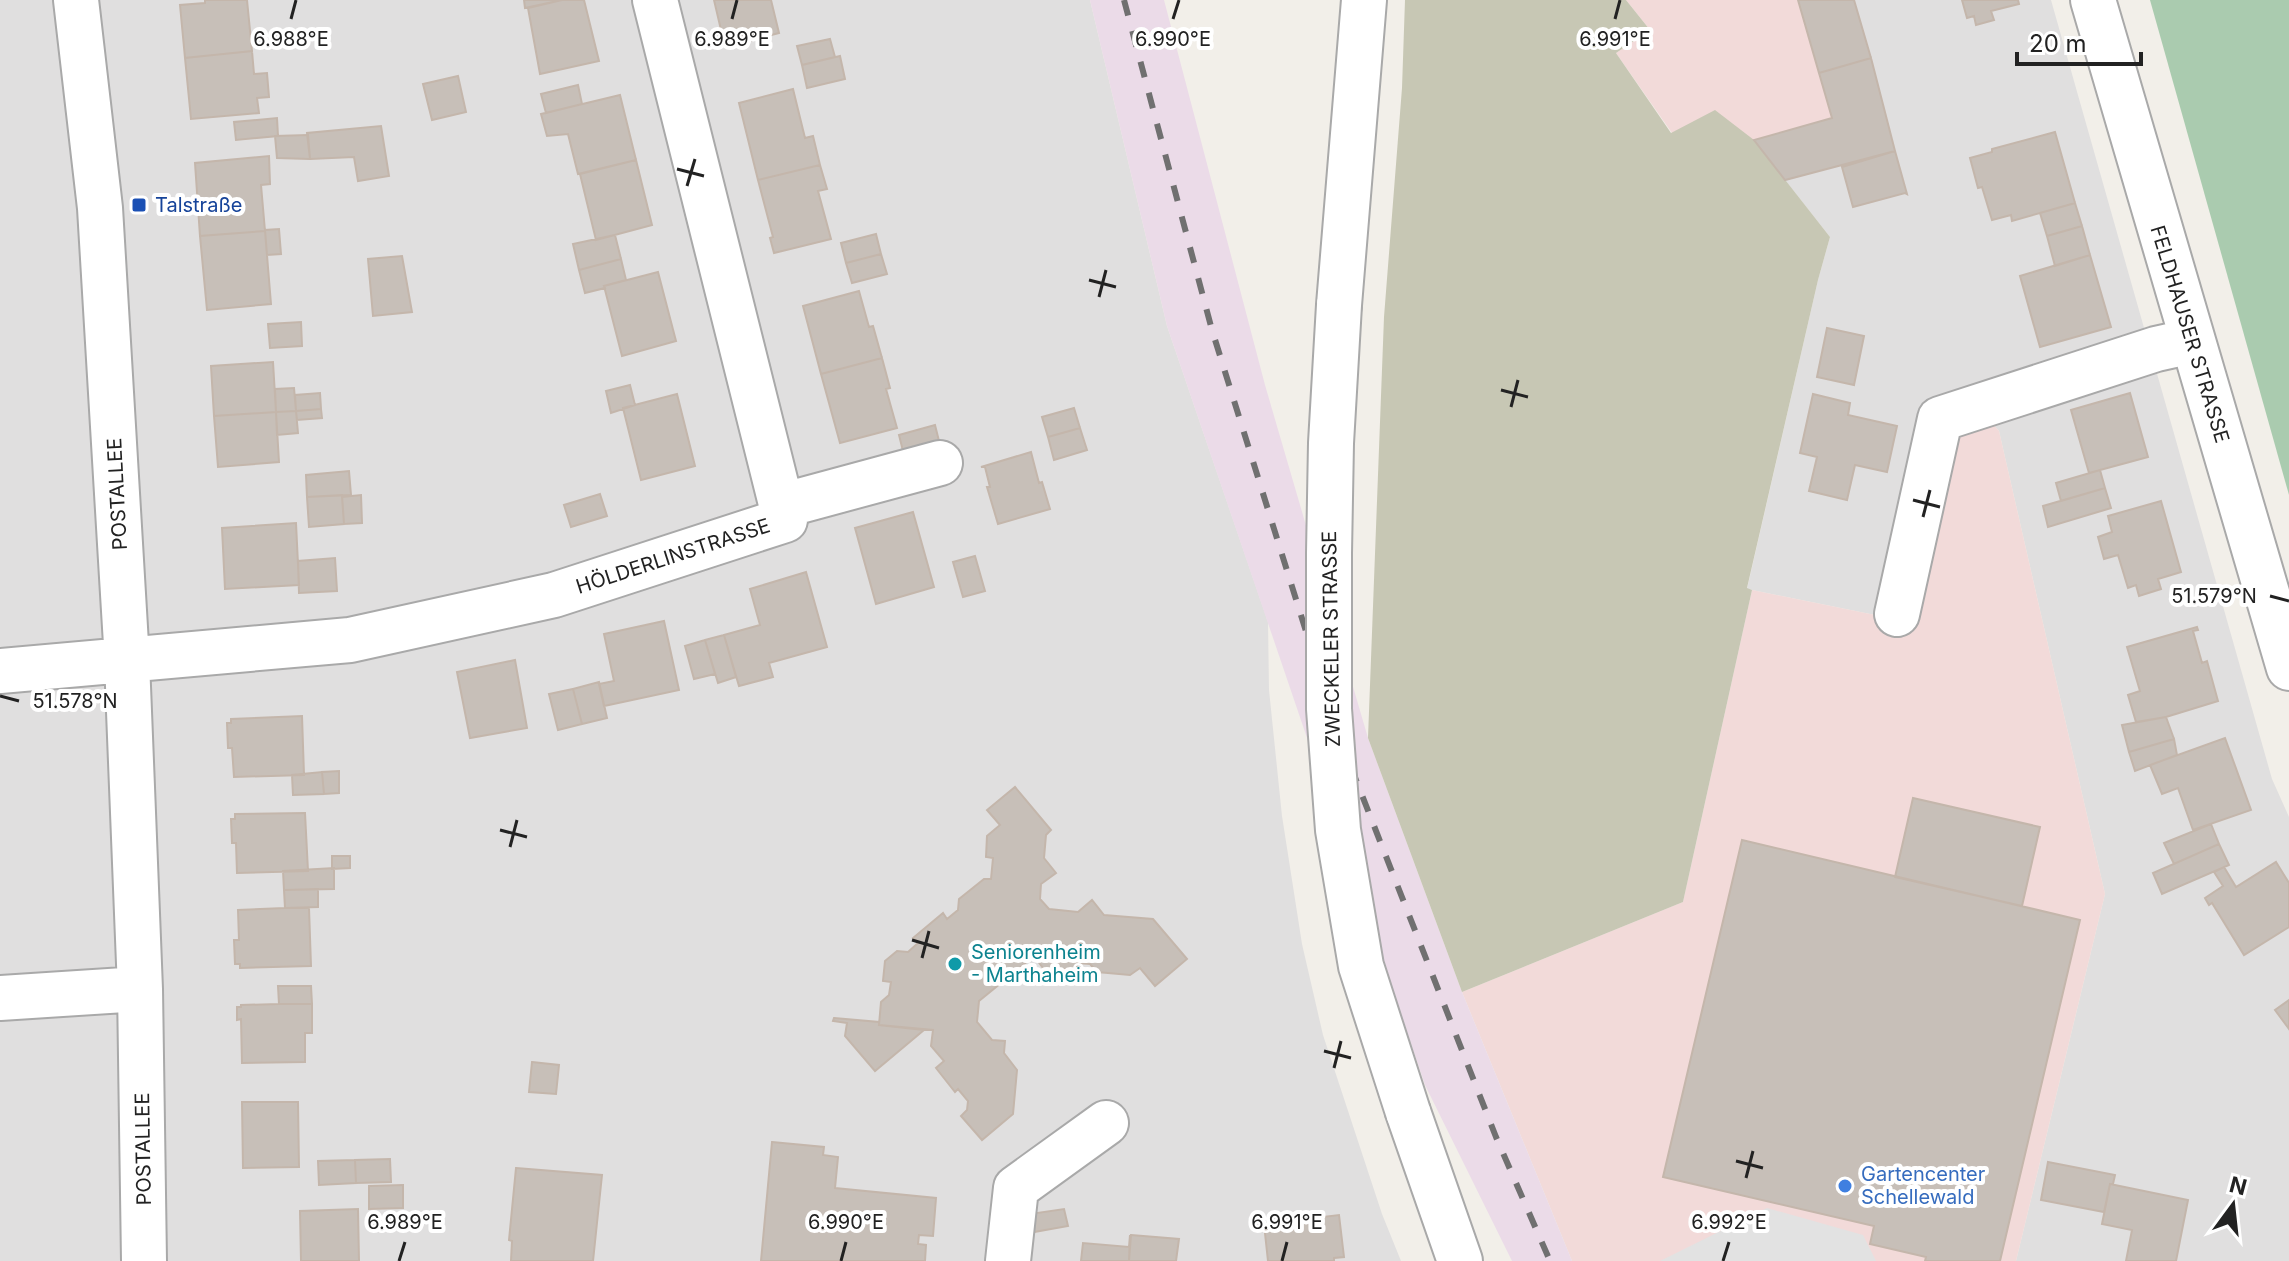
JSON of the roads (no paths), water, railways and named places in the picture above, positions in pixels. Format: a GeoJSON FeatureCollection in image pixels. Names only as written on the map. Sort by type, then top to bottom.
{"type":"FeatureCollection","features":[{"type":"Feature","properties":{"kind":"street","name":"POSTALLEE"},"geometry":{"type":"LineString","coordinates":[[76,0],[100,208],[127,661],[140,989],[144,1261]]}},
{"type":"Feature","properties":{"kind":"street","name":"HÖLDERLINSTRASSE"},"geometry":{"type":"LineString","coordinates":[[127,661],[350,640],[554,595],[785,520],[655,0]]}},
{"type":"Feature","properties":{"kind":"street","name":"ZWECKELER STRASSE"},"geometry":{"type":"LineString","coordinates":[[1364,0],[1331,443],[1329,709],[1338,830],[1361,966],[1460,1261]]}},
{"type":"Feature","properties":{"kind":"street","name":"FELDHAUSER STRASSE"},"geometry":{"type":"LineString","coordinates":[[2093,0],[2289,668]]}},
{"type":"Feature","properties":{"kind":"street"},"geometry":{"type":"LineString","coordinates":[[1897,614],[1940,419],[2156,349],[2192,341]]}},
{"type":"Feature","properties":{"kind":"street"},"geometry":{"type":"LineString","coordinates":[[781,506],[940,463]]}},
{"type":"Feature","properties":{"kind":"street"},"geometry":{"type":"LineString","coordinates":[[0,671],[127,661]]}},
{"type":"Feature","properties":{"kind":"street"},"geometry":{"type":"LineString","coordinates":[[0,998],[140,989]]}},
{"type":"Feature","properties":{"kind":"street"},"geometry":{"type":"LineString","coordinates":[[1008,1261],[1016,1188],[1106,1123]]}},
{"type":"Feature","properties":{"kind":"railway"},"geometry":{"type":"LineString","coordinates":[[1124,0],[1212,330],[1338,734],[1496,1137],[1550,1261]]}},
{"type":"Feature","properties":{"kind":"place","name":"Talstraße"},"geometry":{"type":"Point","coordinates":[139,205]}},
{"type":"Feature","properties":{"kind":"place","name":"Seniorenheim - Marthaheim"},"geometry":{"type":"Point","coordinates":[955,964]}},
{"type":"Feature","properties":{"kind":"place","name":"Gartencenter Schellewald"},"geometry":{"type":"Point","coordinates":[1845,1186]}}]}
